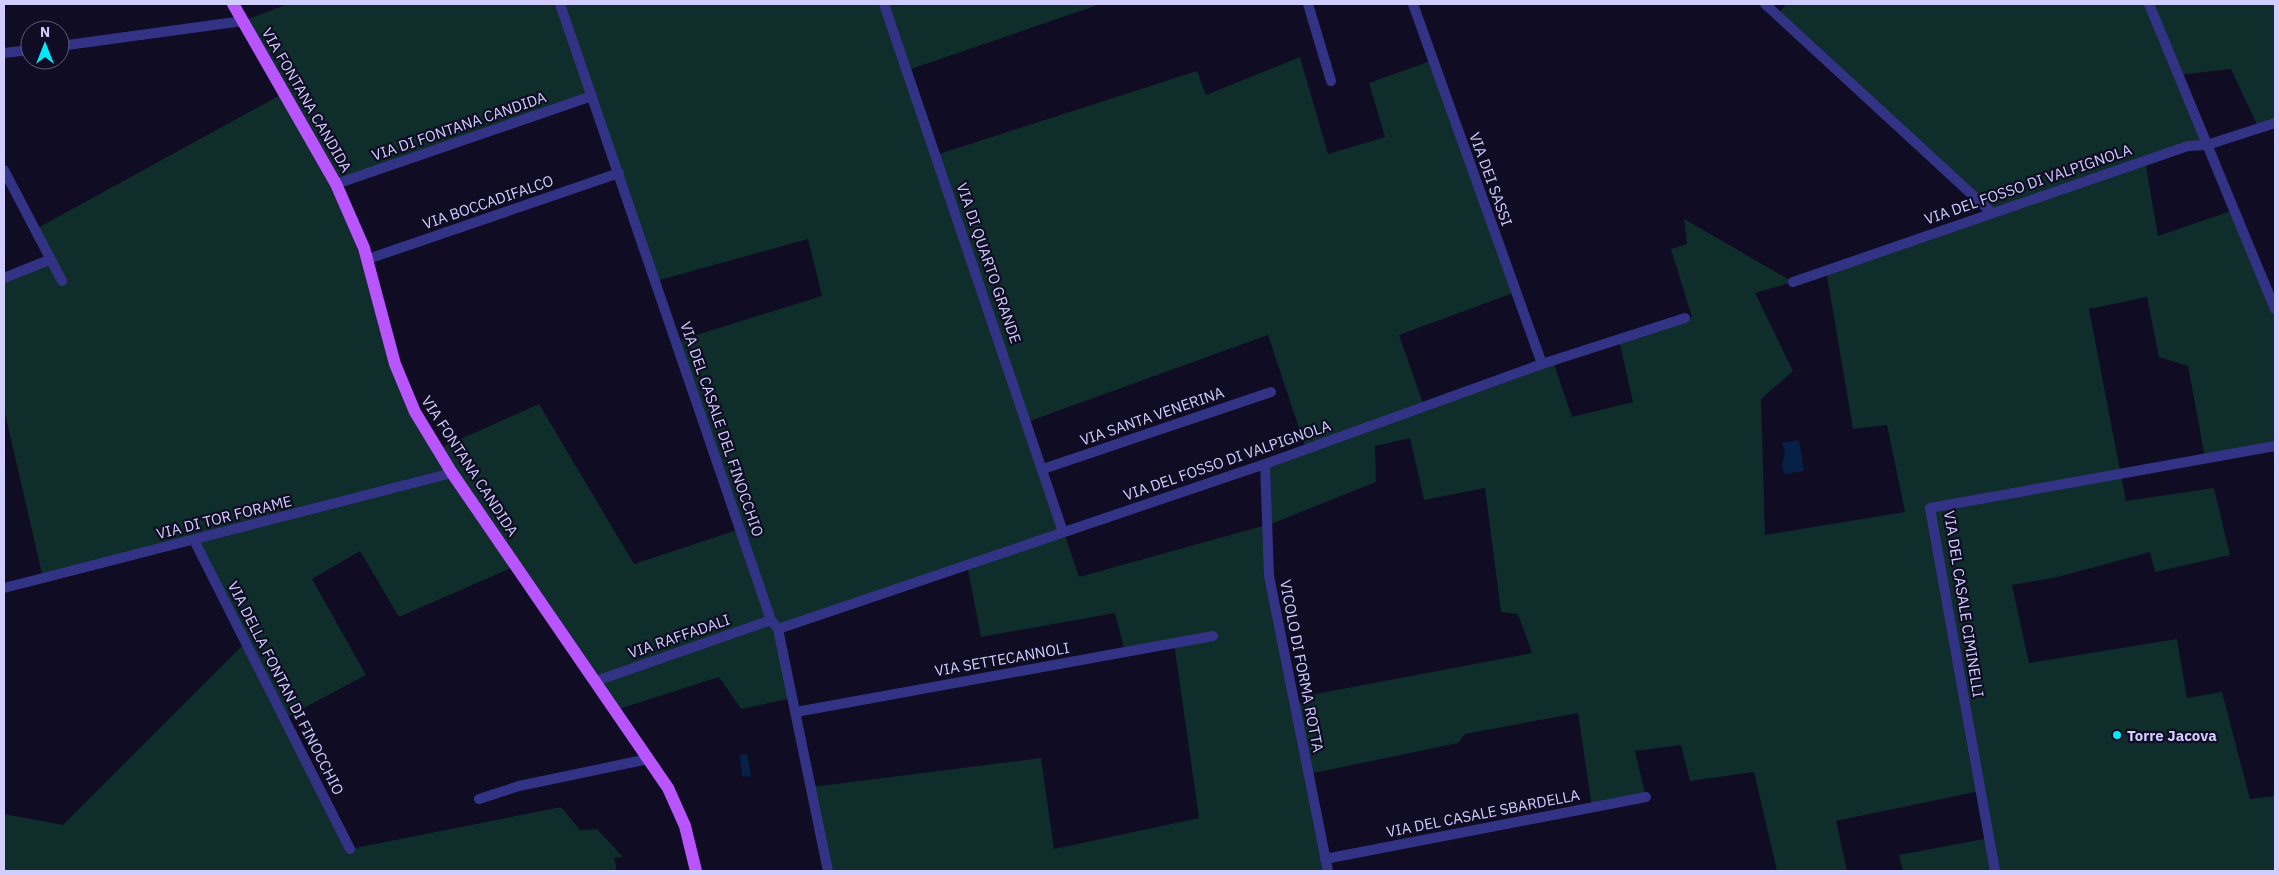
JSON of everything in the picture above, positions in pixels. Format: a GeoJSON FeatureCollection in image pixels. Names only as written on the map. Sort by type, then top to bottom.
{"type":"FeatureCollection","features":[{"type":"Feature","properties":{"kind":"main road","name":"VIA FONTANA CANDIDA"},"geometry":{"type":"LineString","coordinates":[[233,4],[336,184],[368,259],[390,348],[404,391],[415,412],[452,473],[668,788],[679,811],[696,871]]}},
{"type":"Feature","properties":{"kind":"street","name":"VIA DEL CASALE DEL FINOCCHIO"},"geometry":{"type":"LineString","coordinates":[[560,4],[771,620],[778,629],[828,871]]}},
{"type":"Feature","properties":{"kind":"street","name":"VIA DI QUARTO GRANDE"},"geometry":{"type":"LineString","coordinates":[[884,4],[1064,532]]}},
{"type":"Feature","properties":{"kind":"street"},"geometry":{"type":"LineString","coordinates":[[1308,4],[1331,81]]}},
{"type":"Feature","properties":{"kind":"street","name":"VIA DEI SASSI"},"geometry":{"type":"LineString","coordinates":[[1413,4],[1542,364]]}},
{"type":"Feature","properties":{"kind":"street"},"geometry":{"type":"LineString","coordinates":[[1765,4],[1991,212]]}},
{"type":"Feature","properties":{"kind":"street"},"geometry":{"type":"LineString","coordinates":[[2149,4],[2275,309]]}},
{"type":"Feature","properties":{"kind":"street"},"geometry":{"type":"LineString","coordinates":[[70,45],[243,21]]}},
{"type":"Feature","properties":{"kind":"street"},"geometry":{"type":"LineString","coordinates":[[4,53],[20,51]]}},
{"type":"Feature","properties":{"kind":"street","name":"VIA DI FONTANA CANDIDA"},"geometry":{"type":"LineString","coordinates":[[336,184],[592,96]]}},
{"type":"Feature","properties":{"kind":"street","name":"VIA DEL FOSSO DI VALPIGNOLA"},"geometry":{"type":"LineString","coordinates":[[1793,282],[1991,212],[2188,146],[2207,145],[2275,123]]}},
{"type":"Feature","properties":{"kind":"street"},"geometry":{"type":"LineString","coordinates":[[4,170],[49,260],[62,281]]}},
{"type":"Feature","properties":{"kind":"street","name":"VIA BOCCADIFALCO"},"geometry":{"type":"LineString","coordinates":[[368,259],[619,174]]}},
{"type":"Feature","properties":{"kind":"street"},"geometry":{"type":"LineString","coordinates":[[4,278],[49,260]]}},
{"type":"Feature","properties":{"kind":"street","name":"VIA DEL FOSSO DI VALPIGNOLA"},"geometry":{"type":"LineString","coordinates":[[778,629],[1265,464],[1542,364],[1685,318]]}},
{"type":"Feature","properties":{"kind":"street","name":"VIA SANTA VENERINA"},"geometry":{"type":"LineString","coordinates":[[1043,469],[1271,392]]}},
{"type":"Feature","properties":{"kind":"street","name":"VIA DEL CASALE CIMINELLI"},"geometry":{"type":"LineString","coordinates":[[1995,871],[1930,508],[2275,446]]}},
{"type":"Feature","properties":{"kind":"street","name":"VICOLO DI FORMA ROTTA"},"geometry":{"type":"LineString","coordinates":[[1265,464],[1269,573],[1328,871]]}},
{"type":"Feature","properties":{"kind":"street","name":"VIA DI TOR FORAME"},"geometry":{"type":"LineString","coordinates":[[4,588],[452,473]]}},
{"type":"Feature","properties":{"kind":"street","name":"VIA DELLA FONTAN DI FINOCCHIO"},"geometry":{"type":"LineString","coordinates":[[194,540],[350,849]]}},
{"type":"Feature","properties":{"kind":"street","name":"VIA RAFFADALI"},"geometry":{"type":"LineString","coordinates":[[596,681],[771,620]]}},
{"type":"Feature","properties":{"kind":"street","name":"VIA SETTECANNOLI"},"geometry":{"type":"LineString","coordinates":[[796,712],[1213,636]]}},
{"type":"Feature","properties":{"kind":"street"},"geometry":{"type":"LineString","coordinates":[[479,799],[519,786],[648,759]]}},
{"type":"Feature","properties":{"kind":"street","name":"VIA DEL CASALE SBARDELLA"},"geometry":{"type":"LineString","coordinates":[[1326,859],[1646,797]]}},
{"type":"Feature","properties":{"kind":"green space"},"geometry":{"type":"Polygon","coordinates":[[[288,4],[1101,4],[908,70],[936,155],[1197,71],[1206,95],[1300,57],[1328,154],[1385,137],[1369,83],[1433,60],[1516,292],[1399,335],[1424,406],[1553,361],[1572,417],[1633,402],[1619,340],[1692,317],[1671,249],[1687,244],[1684,219],[1793,282],[1755,293],[1793,371],[1761,399],[1765,535],[1905,512],[1887,425],[1853,429],[1826,270],[1991,212],[1777,15],[1786,4],[2275,4],[2275,122],[2259,129],[2231,69],[2179,75],[2207,145],[2145,160],[2158,236],[2234,210],[2275,309],[2275,446],[2205,458],[2188,366],[2159,357],[2147,297],[2089,309],[2126,501],[2214,488],[2230,555],[2155,572],[2150,552],[2058,577],[2012,585],[2029,663],[2177,639],[2187,698],[2222,692],[2250,799],[2275,796],[2275,871],[1903,871],[1899,855],[1989,838],[1980,791],[1836,821],[1847,871],[1777,871],[1754,772],[1690,781],[1681,745],[1635,751],[1646,797],[1592,808],[1578,713],[1465,734],[1458,743],[1309,774],[1328,871],[828,871],[812,787],[1041,758],[1054,849],[1199,818],[1174,643],[1125,652],[1115,613],[981,637],[967,565],[779,629],[793,698],[741,709],[719,677],[616,710],[516,566],[399,617],[360,551],[312,579],[366,675],[285,718],[350,849],[561,807],[580,830],[597,829],[623,857],[614,858],[617,871],[4,871],[4,814],[63,825],[246,642],[194,540],[43,578],[4,409],[4,278],[49,260],[34,230],[284,93],[243,21],[288,4]],[[592,96],[336,184],[388,341],[438,449],[539,404],[634,564],[737,530],[676,341],[822,296],[808,239],[656,281],[592,96]],[[1268,335],[1027,422],[1079,577],[1266,525],[1265,464],[1306,449],[1268,335]],[[1410,438],[1375,446],[1376,482],[1266,526],[1295,707],[1310,695],[1532,653],[1518,614],[1501,612],[1485,488],[1424,500],[1410,438]]]}},
{"type":"Feature","properties":{"kind":"water"},"geometry":{"type":"Polygon","coordinates":[[[1799,440],[1804,471],[1784,474],[1782,465],[1785,453],[1782,443],[1799,440]]]}},
{"type":"Feature","properties":{"kind":"water"},"geometry":{"type":"Polygon","coordinates":[[[747,754],[751,776],[743,777],[739,755],[747,754]]]}},
{"type":"Feature","properties":{"kind":"place","name":"Torre Jacova"},"geometry":{"type":"Point","coordinates":[2117,735]}}]}
